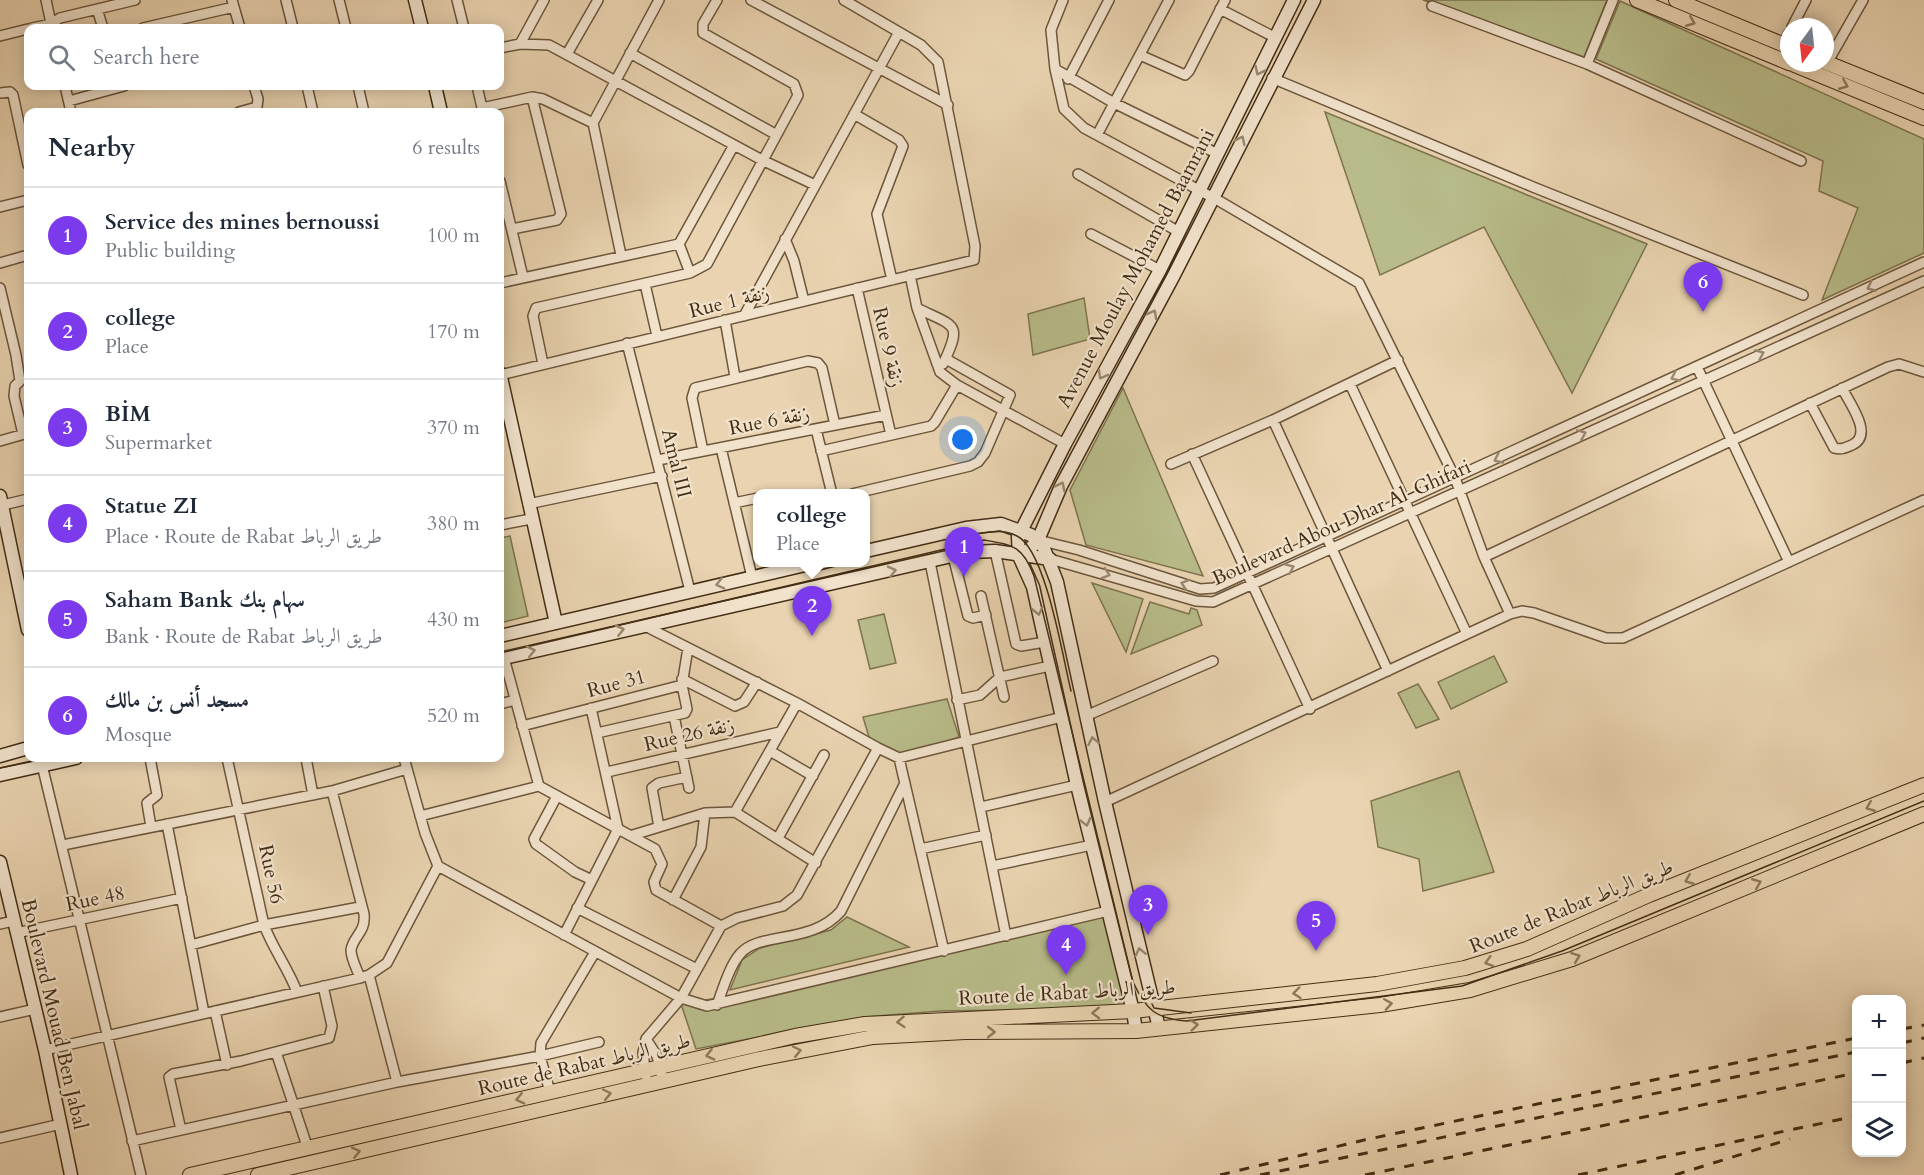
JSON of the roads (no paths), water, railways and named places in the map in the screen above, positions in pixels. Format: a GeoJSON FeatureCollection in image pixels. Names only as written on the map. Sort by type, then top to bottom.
{"type":"FeatureCollection","features":[{"type":"Feature","properties":{"kind":"main road"},"geometry":{"type":"LineString","coordinates":[[1637,0],[1780,59]]}},
{"type":"Feature","properties":{"kind":"main road"},"geometry":{"type":"LineString","coordinates":[[1676,0],[1780,38]]}},
{"type":"Feature","properties":{"kind":"main road"},"geometry":{"type":"LineString","coordinates":[[1834,65],[1924,102]]}},
{"type":"Feature","properties":{"kind":"main road"},"geometry":{"type":"LineString","coordinates":[[1811,72],[1924,118]]}},
{"type":"Feature","properties":{"kind":"main road","name":"Route de Rabat طريق الرباط"},"geometry":{"type":"LineString","coordinates":[[190,1175],[646,1078],[795,1036],[865,1024],[1133,1011],[1377,984],[1465,968],[1494,960],[1924,785]]}},
{"type":"Feature","properties":{"kind":"main road","name":"Route de Rabat طريق الرباط"},"geometry":{"type":"LineString","coordinates":[[661,1074],[873,1037],[965,1032],[1136,1031],[1380,1005],[1470,990],[1572,958],[1924,814]]}},
{"type":"Feature","properties":{"kind":"main road","name":"Route de Rabat طريق الرباط"},"geometry":{"type":"LineString","coordinates":[[258,1175],[552,1099]]}},
{"type":"Feature","properties":{"kind":"street"},"geometry":{"type":"LineString","coordinates":[[46,0],[52,24]]}},
{"type":"Feature","properties":{"kind":"street"},"geometry":{"type":"LineString","coordinates":[[54,24],[60,18],[135,0]]}},
{"type":"Feature","properties":{"kind":"street"},"geometry":{"type":"LineString","coordinates":[[286,0],[292,24]]}},
{"type":"Feature","properties":{"kind":"street"},"geometry":{"type":"LineString","coordinates":[[339,0],[345,24]]}},
{"type":"Feature","properties":{"kind":"street"},"geometry":{"type":"LineString","coordinates":[[415,0],[421,24]]}},
{"type":"Feature","properties":{"kind":"street"},"geometry":{"type":"LineString","coordinates":[[457,0],[463,24]]}},
{"type":"Feature","properties":{"kind":"street"},"geometry":{"type":"LineString","coordinates":[[520,44],[543,0]]}},
{"type":"Feature","properties":{"kind":"street"},"geometry":{"type":"LineString","coordinates":[[567,54],[598,0]]}},
{"type":"Feature","properties":{"kind":"street"},"geometry":{"type":"LineString","coordinates":[[621,255],[593,123],[659,0]]}},
{"type":"Feature","properties":{"kind":"street"},"geometry":{"type":"LineString","coordinates":[[543,364],[532,316],[536,308],[690,273],[707,264],[775,134],[796,99],[797,90],[794,84],[703,33],[703,24],[717,0]]}},
{"type":"Feature","properties":{"kind":"street"},"geometry":{"type":"LineString","coordinates":[[751,0],[948,105]]}},
{"type":"Feature","properties":{"kind":"street"},"geometry":{"type":"LineString","coordinates":[[1063,0],[1051,30],[1055,69],[1064,109],[1076,122],[1354,278],[1362,288],[1460,489],[1484,557],[1510,614]]}},
{"type":"Feature","properties":{"kind":"street"},"geometry":{"type":"LineString","coordinates":[[1068,79],[1109,0]]}},
{"type":"Feature","properties":{"kind":"street"},"geometry":{"type":"LineString","coordinates":[[1097,135],[1169,0]]}},
{"type":"Feature","properties":{"kind":"street"},"geometry":{"type":"LineString","coordinates":[[1140,55],[1179,75],[1185,75],[1225,0]]}},
{"type":"Feature","properties":{"kind":"street","name":"Avenue Moulay Mohamed Baamrani"},"geometry":{"type":"LineString","coordinates":[[1136,1031],[1033,587],[1019,556],[1018,537],[1065,444],[1160,270],[1294,0]]}},
{"type":"Feature","properties":{"kind":"street","name":"Avenue Moulay Mohamed Baamrani"},"geometry":{"type":"LineString","coordinates":[[1019,556],[1038,540],[1061,486],[1314,0]]}},
{"type":"Feature","properties":{"kind":"street"},"geometry":{"type":"LineString","coordinates":[[1587,64],[1614,0]]}},
{"type":"Feature","properties":{"kind":"street"},"geometry":{"type":"LineString","coordinates":[[1797,18],[1806,0]]}},
{"type":"Feature","properties":{"kind":"street"},"geometry":{"type":"LineString","coordinates":[[1834,49],[1863,0]]}},
{"type":"Feature","properties":{"kind":"street"},"geometry":{"type":"LineString","coordinates":[[847,1],[933,54],[942,72],[948,105]]}},
{"type":"Feature","properties":{"kind":"street"},"geometry":{"type":"LineString","coordinates":[[157,24],[233,3],[239,24]]}},
{"type":"Feature","properties":{"kind":"street"},"geometry":{"type":"LineString","coordinates":[[1432,6],[1587,64],[1801,161]]}},
{"type":"Feature","properties":{"kind":"street"},"geometry":{"type":"LineString","coordinates":[[97,9],[102,24]]}},
{"type":"Feature","properties":{"kind":"street"},"geometry":{"type":"LineString","coordinates":[[1220,9],[1276,38]]}},
{"type":"Feature","properties":{"kind":"street"},"geometry":{"type":"LineString","coordinates":[[0,36],[24,30]]}},
{"type":"Feature","properties":{"kind":"street"},"geometry":{"type":"LineString","coordinates":[[744,316],[898,32]]}},
{"type":"Feature","properties":{"kind":"street"},"geometry":{"type":"LineString","coordinates":[[504,47],[539,43],[567,54],[614,82],[762,160],[815,184]]}},
{"type":"Feature","properties":{"kind":"street"},"geometry":{"type":"LineString","coordinates":[[630,53],[775,134]]}},
{"type":"Feature","properties":{"kind":"street"},"geometry":{"type":"LineString","coordinates":[[1055,69],[1068,79],[1114,103],[1218,154]]}},
{"type":"Feature","properties":{"kind":"street"},"geometry":{"type":"LineString","coordinates":[[1272,78],[1533,187],[1803,294]]}},
{"type":"Feature","properties":{"kind":"street"},"geometry":{"type":"LineString","coordinates":[[66,90],[70,108]]}},
{"type":"Feature","properties":{"kind":"street"},"geometry":{"type":"LineString","coordinates":[[69,101],[106,90]]}},
{"type":"Feature","properties":{"kind":"street"},"geometry":{"type":"LineString","coordinates":[[254,108],[258,103],[255,90]]}},
{"type":"Feature","properties":{"kind":"street"},"geometry":{"type":"LineString","coordinates":[[308,90],[312,108]]}},
{"type":"Feature","properties":{"kind":"street"},"geometry":{"type":"LineString","coordinates":[[359,90],[363,108]]}},
{"type":"Feature","properties":{"kind":"street"},"geometry":{"type":"LineString","coordinates":[[436,90],[440,108]]}},
{"type":"Feature","properties":{"kind":"street"},"geometry":{"type":"LineString","coordinates":[[478,90],[482,108]]}},
{"type":"Feature","properties":{"kind":"street"},"geometry":{"type":"LineString","coordinates":[[0,93],[10,92],[13,96],[24,147]]}},
{"type":"Feature","properties":{"kind":"street"},"geometry":{"type":"LineString","coordinates":[[491,108],[532,97],[543,99],[593,123]]}},
{"type":"Feature","properties":{"kind":"street"},"geometry":{"type":"LineString","coordinates":[[512,229],[557,220],[561,214],[532,97]]}},
{"type":"Feature","properties":{"kind":"street","name":"Rue 1 زنقة"},"geometry":{"type":"LineString","coordinates":[[504,379],[543,364],[974,260],[975,246],[948,105]]}},
{"type":"Feature","properties":{"kind":"street"},"geometry":{"type":"LineString","coordinates":[[854,114],[899,140],[903,146],[877,214],[892,280]]}},
{"type":"Feature","properties":{"kind":"street"},"geometry":{"type":"LineString","coordinates":[[690,273],[679,244],[734,145]]}},
{"type":"Feature","properties":{"kind":"street"},"geometry":{"type":"LineString","coordinates":[[1078,174],[1179,232]]}},
{"type":"Feature","properties":{"kind":"street"},"geometry":{"type":"LineString","coordinates":[[504,197],[523,277]]}},
{"type":"Feature","properties":{"kind":"street"},"geometry":{"type":"LineString","coordinates":[[0,207],[24,201]]}},
{"type":"Feature","properties":{"kind":"street"},"geometry":{"type":"LineString","coordinates":[[1091,234],[1160,270]]}},
{"type":"Feature","properties":{"kind":"street"},"geometry":{"type":"LineString","coordinates":[[785,239],[794,261],[804,301]]}},
{"type":"Feature","properties":{"kind":"street"},"geometry":{"type":"LineString","coordinates":[[504,282],[679,244]]}},
{"type":"Feature","properties":{"kind":"street"},"geometry":{"type":"LineString","coordinates":[[0,262],[24,256]]}},
{"type":"Feature","properties":{"kind":"street","name":"Boulevard Abou Dhar Al-Ghifari"},"geometry":{"type":"LineString","coordinates":[[870,550],[966,528],[1001,524],[1021,530],[1038,540],[1079,550],[1207,590],[1924,262]]}},
{"type":"Feature","properties":{"kind":"street"},"geometry":{"type":"LineString","coordinates":[[910,275],[917,308],[940,372],[957,385],[1065,444]]}},
{"type":"Feature","properties":{"kind":"street","name":"Boulevard Abou Dhar Al-Ghifari"},"geometry":{"type":"LineString","coordinates":[[504,658],[952,556],[995,551],[1050,559],[1205,603],[1332,550],[1460,489],[1924,280]]}},
{"type":"Feature","properties":{"kind":"street"},"geometry":{"type":"LineString","coordinates":[[645,284],[657,336]]}},
{"type":"Feature","properties":{"kind":"street"},"geometry":{"type":"LineString","coordinates":[[0,288],[24,380],[15,386],[14,396],[24,428]]}},
{"type":"Feature","properties":{"kind":"street","name":"Rue 9 زنقة"},"geometry":{"type":"LineString","coordinates":[[857,288],[891,435]]}},
{"type":"Feature","properties":{"kind":"street"},"geometry":{"type":"LineString","coordinates":[[917,308],[951,326],[955,331],[955,339],[940,372]]}},
{"type":"Feature","properties":{"kind":"street"},"geometry":{"type":"LineString","coordinates":[[725,320],[735,377]]}},
{"type":"Feature","properties":{"kind":"street","name":"Amal III"},"geometry":{"type":"LineString","coordinates":[[627,343],[690,591]]}},
{"type":"Feature","properties":{"kind":"street"},"geometry":{"type":"LineString","coordinates":[[16,355],[24,354]]}},
{"type":"Feature","properties":{"kind":"street"},"geometry":{"type":"LineString","coordinates":[[870,490],[970,466],[978,462],[985,453],[1010,400],[1008,392],[946,359]]}},
{"type":"Feature","properties":{"kind":"street"},"geometry":{"type":"LineString","coordinates":[[1171,464],[1273,420],[1398,360]]}},
{"type":"Feature","properties":{"kind":"street"},"geometry":{"type":"LineString","coordinates":[[703,451],[692,391],[695,388],[735,377],[813,361],[822,368],[835,425]]}},
{"type":"Feature","properties":{"kind":"street"},"geometry":{"type":"LineString","coordinates":[[1484,557],[1842,388],[1899,364],[1924,372]]}},
{"type":"Feature","properties":{"kind":"street"},"geometry":{"type":"LineString","coordinates":[[1697,367],[1789,562]]}},
{"type":"Feature","properties":{"kind":"street"},"geometry":{"type":"LineString","coordinates":[[1350,384],[1467,634]]}},
{"type":"Feature","properties":{"kind":"street"},"geometry":{"type":"LineString","coordinates":[[821,451],[935,422],[957,385]]}},
{"type":"Feature","properties":{"kind":"street"},"geometry":{"type":"LineString","coordinates":[[1810,404],[1831,446],[1839,450],[1851,446],[1859,440],[1862,431],[1842,388]]}},
{"type":"Feature","properties":{"kind":"street"},"geometry":{"type":"LineString","coordinates":[[504,398],[556,622]]}},
{"type":"Feature","properties":{"kind":"street","name":"Rue 6 زنقة"},"geometry":{"type":"LineString","coordinates":[[658,460],[886,415]]}},
{"type":"Feature","properties":{"kind":"street"},"geometry":{"type":"LineString","coordinates":[[1273,420],[1388,671]]}},
{"type":"Feature","properties":{"kind":"street"},"geometry":{"type":"LineString","coordinates":[[816,429],[831,489]]}},
{"type":"Feature","properties":{"kind":"street"},"geometry":{"type":"LineString","coordinates":[[0,441],[24,435]]}},
{"type":"Feature","properties":{"kind":"street"},"geometry":{"type":"LineString","coordinates":[[721,448],[752,577]]}},
{"type":"Feature","properties":{"kind":"street"},"geometry":{"type":"LineString","coordinates":[[1192,454],[1310,709]]}},
{"type":"Feature","properties":{"kind":"street"},"geometry":{"type":"LineString","coordinates":[[528,504],[662,476]]}},
{"type":"Feature","properties":{"kind":"street"},"geometry":{"type":"LineString","coordinates":[[24,499],[1,501],[24,611]]}},
{"type":"Feature","properties":{"kind":"street"},"geometry":{"type":"LineString","coordinates":[[734,503],[753,499]]}},
{"type":"Feature","properties":{"kind":"street"},"geometry":{"type":"LineString","coordinates":[[1105,802],[1310,709],[1510,614],[1522,611],[1534,613],[1616,640],[1924,500]]}},
{"type":"Feature","properties":{"kind":"street"},"geometry":{"type":"LineString","coordinates":[[504,524],[531,519]]}},
{"type":"Feature","properties":{"kind":"street"},"geometry":{"type":"LineString","coordinates":[[1038,540],[1050,559],[1088,715],[1105,802],[1147,986],[1159,1028]]}},
{"type":"Feature","properties":{"kind":"street"},"geometry":{"type":"LineString","coordinates":[[995,551],[1016,644],[1021,646],[1045,642]]}},
{"type":"Feature","properties":{"kind":"street"},"geometry":{"type":"LineString","coordinates":[[952,556],[968,616],[973,618],[986,615]]}},
{"type":"Feature","properties":{"kind":"street"},"geometry":{"type":"LineString","coordinates":[[930,562],[1006,936]]}},
{"type":"Feature","properties":{"kind":"street"},"geometry":{"type":"LineString","coordinates":[[504,635],[796,567]]}},
{"type":"Feature","properties":{"kind":"street"},"geometry":{"type":"LineString","coordinates":[[981,596],[1004,697]]}},
{"type":"Feature","properties":{"kind":"street"},"geometry":{"type":"LineString","coordinates":[[642,625],[797,702],[899,758],[1062,717]]}},
{"type":"Feature","properties":{"kind":"street"},"geometry":{"type":"LineString","coordinates":[[597,733],[686,712],[682,682],[688,648]]}},
{"type":"Feature","properties":{"kind":"street"},"geometry":{"type":"LineString","coordinates":[[1088,715],[1213,661]]}},
{"type":"Feature","properties":{"kind":"street"},"geometry":{"type":"LineString","coordinates":[[504,664],[539,786]]}},
{"type":"Feature","properties":{"kind":"street"},"geometry":{"type":"LineString","coordinates":[[957,700],[980,695],[1000,677],[1050,666]]}},
{"type":"Feature","properties":{"kind":"street"},"geometry":{"type":"LineString","coordinates":[[682,682],[735,706],[744,702],[757,682]]}},
{"type":"Feature","properties":{"kind":"street","name":"Rue 31"},"geometry":{"type":"LineString","coordinates":[[522,726],[682,682]]}},
{"type":"Feature","properties":{"kind":"street"},"geometry":{"type":"LineString","coordinates":[[504,703],[515,700]]}},
{"type":"Feature","properties":{"kind":"street"},"geometry":{"type":"LineString","coordinates":[[735,812],[797,702]]}},
{"type":"Feature","properties":{"kind":"street"},"geometry":{"type":"LineString","coordinates":[[564,935],[618,829],[591,708]]}},
{"type":"Feature","properties":{"kind":"street"},"geometry":{"type":"LineString","coordinates":[[674,716],[689,788]]}},
{"type":"Feature","properties":{"kind":"street","name":"Rue 26 زنقة"},"geometry":{"type":"LineString","coordinates":[[607,772],[682,752],[780,732]]}},
{"type":"Feature","properties":{"kind":"street"},"geometry":{"type":"LineString","coordinates":[[646,1078],[643,1053],[646,1039],[681,998],[721,926],[737,918],[790,902],[816,863],[878,748]]}},
{"type":"Feature","properties":{"kind":"street"},"geometry":{"type":"LineString","coordinates":[[0,756],[24,749]]}},
{"type":"Feature","properties":{"kind":"street"},"geometry":{"type":"LineString","coordinates":[[770,751],[813,776]]}},
{"type":"Feature","properties":{"kind":"street"},"geometry":{"type":"LineString","coordinates":[[778,838],[824,755]]}},
{"type":"Feature","properties":{"kind":"street"},"geometry":{"type":"LineString","coordinates":[[899,758],[944,951]]}},
{"type":"Feature","properties":{"kind":"street"},"geometry":{"type":"LineString","coordinates":[[0,775],[52,762]]}},
{"type":"Feature","properties":{"kind":"street"},"geometry":{"type":"LineString","coordinates":[[151,762],[157,795],[147,803],[151,828]]}},
{"type":"Feature","properties":{"kind":"street","name":"Rue 56"},"geometry":{"type":"LineString","coordinates":[[228,762],[264,925],[272,946],[287,966],[297,992]]}},
{"type":"Feature","properties":{"kind":"street"},"geometry":{"type":"LineString","coordinates":[[307,762],[313,795]]}},
{"type":"Feature","properties":{"kind":"street"},"geometry":{"type":"LineString","coordinates":[[405,762],[420,816],[438,866],[681,998],[698,1005],[717,1005],[1108,911]]}},
{"type":"Feature","properties":{"kind":"street"},"geometry":{"type":"LineString","coordinates":[[42,765],[141,1175]]}},
{"type":"Feature","properties":{"kind":"street"},"geometry":{"type":"LineString","coordinates":[[63,845],[332,791],[407,769]]}},
{"type":"Feature","properties":{"kind":"street"},"geometry":{"type":"LineString","coordinates":[[658,827],[652,788],[659,783],[687,777]]}},
{"type":"Feature","properties":{"kind":"street"},"geometry":{"type":"LineString","coordinates":[[717,1005],[734,964],[747,948],[808,932],[831,922],[841,911],[905,783]]}},
{"type":"Feature","properties":{"kind":"street"},"geometry":{"type":"LineString","coordinates":[[981,807],[1077,784]]}},
{"type":"Feature","properties":{"kind":"street"},"geometry":{"type":"LineString","coordinates":[[420,816],[539,786],[633,836],[659,855],[662,864],[654,887],[721,926]]}},
{"type":"Feature","properties":{"kind":"street"},"geometry":{"type":"LineString","coordinates":[[332,791],[365,923],[351,952],[365,976],[397,1082]]}},
{"type":"Feature","properties":{"kind":"street"},"geometry":{"type":"LineString","coordinates":[[557,796],[534,839],[536,844],[575,872],[592,880]]}},
{"type":"Feature","properties":{"kind":"street"},"geometry":{"type":"LineString","coordinates":[[633,836],[705,813],[735,812],[816,863]]}},
{"type":"Feature","properties":{"kind":"street"},"geometry":{"type":"LineString","coordinates":[[673,900],[701,847],[705,813]]}},
{"type":"Feature","properties":{"kind":"street"},"geometry":{"type":"LineString","coordinates":[[167,824],[204,1013]]}},
{"type":"Feature","properties":{"kind":"street"},"geometry":{"type":"LineString","coordinates":[[920,849],[986,835]]}},
{"type":"Feature","properties":{"kind":"street"},"geometry":{"type":"LineString","coordinates":[[992,866],[1092,845]]}},
{"type":"Feature","properties":{"kind":"street","name":"Boulevard Mouad Ben Jabal"},"geometry":{"type":"LineString","coordinates":[[0,862],[45,1050],[71,1175]]}},
{"type":"Feature","properties":{"kind":"street"},"geometry":{"type":"LineString","coordinates":[[45,1050],[365,976],[383,968],[391,957],[438,866]]}},
{"type":"Feature","properties":{"kind":"street","name":"Rue 48"},"geometry":{"type":"LineString","coordinates":[[0,924],[14,927],[78,920],[182,898]]}},
{"type":"Feature","properties":{"kind":"street"},"geometry":{"type":"LineString","coordinates":[[191,945],[264,925],[360,907]]}},
{"type":"Feature","properties":{"kind":"street"},"geometry":{"type":"LineString","coordinates":[[577,908],[697,969]]}},
{"type":"Feature","properties":{"kind":"street"},"geometry":{"type":"LineString","coordinates":[[552,1099],[540,1056],[541,1043],[595,952]]}},
{"type":"Feature","properties":{"kind":"street"},"geometry":{"type":"LineString","coordinates":[[181,1130],[169,1077],[173,1074],[227,1065],[329,1038],[332,1026],[323,986]]}},
{"type":"Feature","properties":{"kind":"street"},"geometry":{"type":"LineString","coordinates":[[0,1017],[35,1010]]}},
{"type":"Feature","properties":{"kind":"street"},"geometry":{"type":"LineString","coordinates":[[215,1011],[227,1065]]}},
{"type":"Feature","properties":{"kind":"street"},"geometry":{"type":"LineString","coordinates":[[646,1039],[655,1051],[661,1074]]}},
{"type":"Feature","properties":{"kind":"street"},"geometry":{"type":"LineString","coordinates":[[132,1141],[397,1082],[540,1056],[599,1042]]}},
{"type":"Feature","properties":{"kind":"street"},"geometry":{"type":"LineString","coordinates":[[276,1052],[308,1149]]}},
{"type":"Feature","properties":{"kind":"street"},"geometry":{"type":"LineString","coordinates":[[0,1136],[61,1124]]}},
{"type":"Feature","properties":{"kind":"tram line"},"geometry":{"type":"LineString","coordinates":[[976,534],[1007,532],[1017,536],[1027,545],[1045,583],[1071,691]]}},
{"type":"Feature","properties":{"kind":"tram line"},"geometry":{"type":"LineString","coordinates":[[870,567],[984,540],[1010,546],[1026,558],[1034,576],[1133,982],[1148,1006],[1167,1018],[1187,1021],[1462,986],[1562,951],[1924,801]]}},
{"type":"Feature","properties":{"kind":"tram line"},"geometry":{"type":"LineString","coordinates":[[808,573],[832,567]]}},
{"type":"Feature","properties":{"kind":"tram line"},"geometry":{"type":"LineString","coordinates":[[504,652],[868,567]]}},
{"type":"Feature","properties":{"kind":"tram line"},"geometry":{"type":"LineString","coordinates":[[0,768],[29,762]]}},
{"type":"Feature","properties":{"kind":"tram line"},"geometry":{"type":"LineString","coordinates":[[1152,1004],[1154,1008],[1191,1013]]}},
{"type":"Feature","properties":{"kind":"railway"},"geometry":{"type":"LineString","coordinates":[[1906,1028],[1924,1025]]}},
{"type":"Feature","properties":{"kind":"railway"},"geometry":{"type":"LineString","coordinates":[[1906,1042],[1924,1038]]}},
{"type":"Feature","properties":{"kind":"railway"},"geometry":{"type":"LineString","coordinates":[[1220,1175],[1364,1140],[1852,1039]]}},
{"type":"Feature","properties":{"kind":"railway"},"geometry":{"type":"LineString","coordinates":[[1260,1175],[1852,1053]]}},
{"type":"Feature","properties":{"kind":"railway"},"geometry":{"type":"LineString","coordinates":[[1906,1062],[1924,1058]]}},
{"type":"Feature","properties":{"kind":"railway"},"geometry":{"type":"LineString","coordinates":[[1365,1175],[1852,1074]]}},
{"type":"Feature","properties":{"kind":"railway"},"geometry":{"type":"LineString","coordinates":[[1578,1175],[1852,1117]]}},
{"type":"Feature","properties":{"kind":"railway"},"geometry":{"type":"LineString","coordinates":[[1675,1175],[1790,1139]]}},
{"type":"Feature","properties":{"kind":"place","name":"مسجد أنس بن مالك"},"geometry":{"type":"Point","coordinates":[1703,312]}},
{"type":"Feature","properties":{"kind":"place","name":"Service des mines bernoussi"},"geometry":{"type":"Point","coordinates":[964,577]}},
{"type":"Feature","properties":{"kind":"place","name":"college"},"geometry":{"type":"Point","coordinates":[812,636]}},
{"type":"Feature","properties":{"kind":"place","name":"BİM"},"geometry":{"type":"Point","coordinates":[1148,935]}},
{"type":"Feature","properties":{"kind":"place","name":"Saham Bank سهام بنك"},"geometry":{"type":"Point","coordinates":[1316,951]}},
{"type":"Feature","properties":{"kind":"place","name":"Statue ZI"},"geometry":{"type":"Point","coordinates":[1066,975]}}]}
